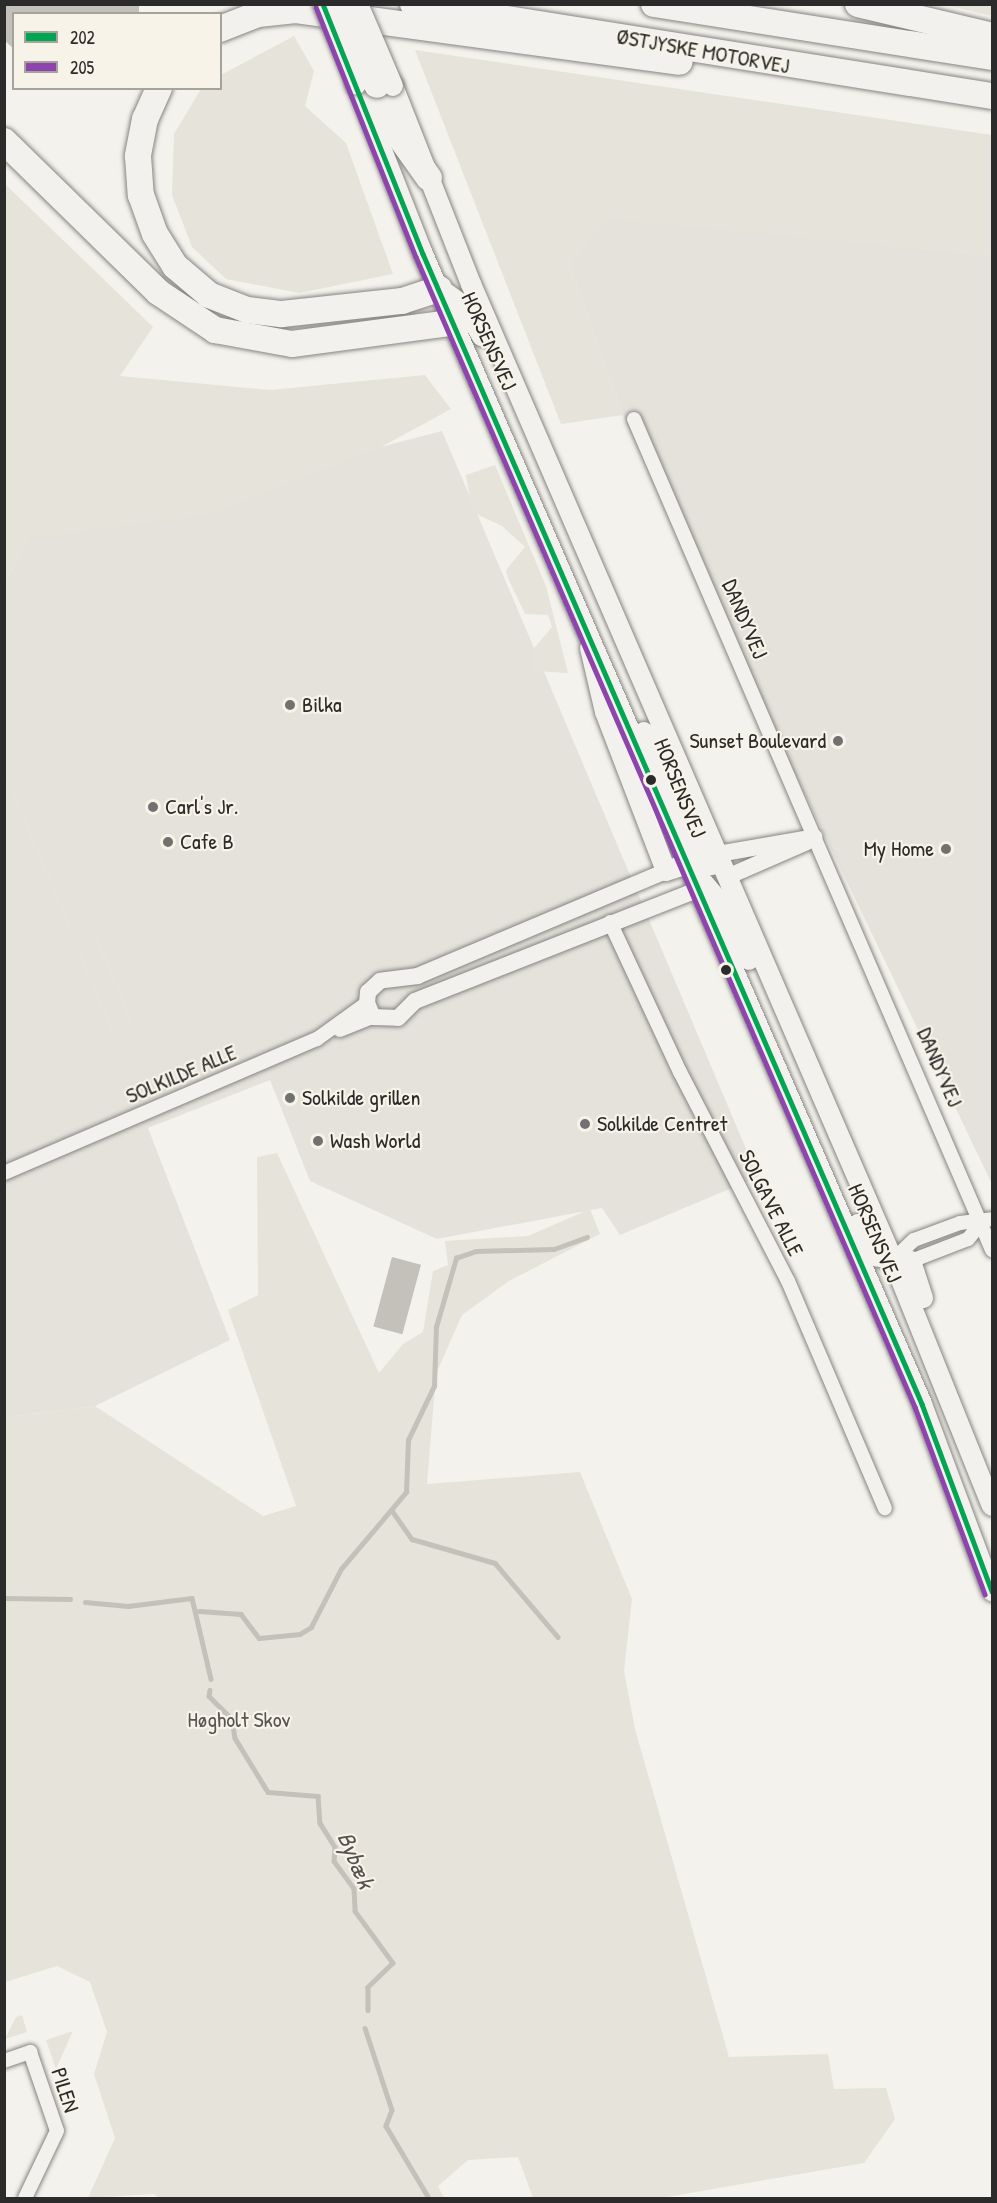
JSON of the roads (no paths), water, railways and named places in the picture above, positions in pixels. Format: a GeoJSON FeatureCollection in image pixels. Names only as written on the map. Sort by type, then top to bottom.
{"type":"FeatureCollection","features":[{"type":"Feature","properties":{"kind":"highway"},"geometry":{"type":"LineString","coordinates":[[342,4],[397,133],[429,178]]}},
{"type":"Feature","properties":{"kind":"highway","name":"ØSTJYSKE MOTORVEJ"},"geometry":{"type":"LineString","coordinates":[[413,4],[800,68],[993,96]]}},
{"type":"Feature","properties":{"kind":"highway","name":"ØSTJYSKE MOTORVEJ"},"geometry":{"type":"LineString","coordinates":[[654,4],[993,57]]}},
{"type":"Feature","properties":{"kind":"highway"},"geometry":{"type":"LineString","coordinates":[[858,4],[993,36]]}},
{"type":"Feature","properties":{"kind":"highway"},"geometry":{"type":"LineString","coordinates":[[222,27],[258,14],[296,10],[708,66],[800,68]]}},
{"type":"Feature","properties":{"kind":"highway"},"geometry":{"type":"LineString","coordinates":[[158,90],[145,119],[138,156],[141,195],[155,234],[176,266],[209,295],[247,310],[282,314],[402,301],[439,289]]}},
{"type":"Feature","properties":{"kind":"highway"},"geometry":{"type":"LineString","coordinates":[[4,141],[158,292],[215,330],[292,344],[461,315]]}},
{"type":"Feature","properties":{"kind":"main road","name":"HORSENSVEJ"},"geometry":{"type":"LineString","coordinates":[[322,4],[375,85]]}},
{"type":"Feature","properties":{"kind":"main road","name":"HORSENSVEJ"},"geometry":{"type":"LineString","coordinates":[[358,4],[375,85],[439,289],[461,315],[604,665],[702,859],[728,877],[790,1022],[902,1260],[993,1506]]}},
{"type":"Feature","properties":{"kind":"main road","name":"HORSENSVEJ"},"geometry":{"type":"LineString","coordinates":[[429,178],[471,284],[548,461],[702,859],[702,887],[866,1272],[993,1591]]}},
{"type":"Feature","properties":{"kind":"main road"},"geometry":{"type":"LineString","coordinates":[[471,284],[461,315],[527,440],[548,461]]}},
{"type":"Feature","properties":{"kind":"main road"},"geometry":{"type":"LineString","coordinates":[[589,628],[591,668],[666,871],[702,859]]}},
{"type":"Feature","properties":{"kind":"main road"},"geometry":{"type":"LineString","coordinates":[[728,877],[702,887],[725,908],[761,987],[790,1022]]}},
{"type":"Feature","properties":{"kind":"main road"},"geometry":{"type":"LineString","coordinates":[[784,1082],[813,1119],[864,1239],[876,1256],[902,1260]]}},
{"type":"Feature","properties":{"kind":"main road"},"geometry":{"type":"LineString","coordinates":[[866,1272],[902,1260]]}},
{"type":"Feature","properties":{"kind":"street","name":"DANDYVEJ"},"geometry":{"type":"LineString","coordinates":[[634,419],[815,837],[987,1221],[993,1250]]}},
{"type":"Feature","properties":{"kind":"street"},"geometry":{"type":"LineString","coordinates":[[702,859],[815,837]]}},
{"type":"Feature","properties":{"kind":"street"},"geometry":{"type":"LineString","coordinates":[[728,877],[815,837]]}},
{"type":"Feature","properties":{"kind":"street","name":"SOLKILDE ALLE"},"geometry":{"type":"LineString","coordinates":[[4,1173],[324,1036],[370,1010],[368,992],[380,981],[418,976],[666,871]]}},
{"type":"Feature","properties":{"kind":"street"},"geometry":{"type":"LineString","coordinates":[[370,1010],[398,1018],[415,1001],[702,887]]}},
{"type":"Feature","properties":{"kind":"street","name":"SOLGAVE ALLE"},"geometry":{"type":"LineString","coordinates":[[610,922],[680,1072],[788,1281],[885,1508]]}},
{"type":"Feature","properties":{"kind":"street"},"geometry":{"type":"LineString","coordinates":[[902,1260],[914,1240],[960,1223],[987,1221]]}},
{"type":"Feature","properties":{"kind":"street","name":"PILEN"},"geometry":{"type":"LineString","coordinates":[[4,2061],[30,2052],[57,2131],[25,2199]]}},
{"type":"Feature","properties":{"kind":"waterway"},"geometry":{"type":"LineString","coordinates":[[199,1611],[241,1614],[259,1638],[300,1634],[311,1627],[341,1569],[406,1492],[408,1440],[434,1386],[436,1327],[456,1258],[476,1251],[554,1249],[587,1237]]}},
{"type":"Feature","properties":{"kind":"waterway"},"geometry":{"type":"LineString","coordinates":[[393,1512],[412,1539],[495,1563],[558,1637]]}},
{"type":"Feature","properties":{"kind":"waterway","name":"Bybæk"},"geometry":{"type":"LineString","coordinates":[[4,1598],[70,1599]]}},
{"type":"Feature","properties":{"kind":"waterway","name":"Bybæk"},"geometry":{"type":"LineString","coordinates":[[85,1602],[128,1606],[192,1598],[211,1679]]}},
{"type":"Feature","properties":{"kind":"waterway","name":"Bybæk"},"geometry":{"type":"LineString","coordinates":[[210,1690],[209,1696],[232,1719],[235,1738],[268,1792],[318,1796],[320,1823],[335,1847],[334,1861],[354,1889],[355,1911],[393,1963],[368,1987],[368,2010]]}},
{"type":"Feature","properties":{"kind":"waterway","name":"Bybæk"},"geometry":{"type":"LineString","coordinates":[[365,2028],[392,2110],[386,2126],[429,2198]]}},
{"type":"Feature","properties":{"kind":"place","name":"Bilka"},"geometry":{"type":"Point","coordinates":[290,705]}},
{"type":"Feature","properties":{"kind":"place","name":"Sunset Boulevard"},"geometry":{"type":"Point","coordinates":[838,741]}},
{"type":"Feature","properties":{"kind":"place","name":"Carl's Jr."},"geometry":{"type":"Point","coordinates":[153,807]}},
{"type":"Feature","properties":{"kind":"place","name":"Cafe B"},"geometry":{"type":"Point","coordinates":[168,842]}},
{"type":"Feature","properties":{"kind":"place","name":"My Home"},"geometry":{"type":"Point","coordinates":[946,849]}},
{"type":"Feature","properties":{"kind":"place","name":"Solkilde grillen"},"geometry":{"type":"Point","coordinates":[290,1098]}},
{"type":"Feature","properties":{"kind":"place","name":"Solkilde Centret"},"geometry":{"type":"Point","coordinates":[585,1124]}},
{"type":"Feature","properties":{"kind":"place","name":"Wash World"},"geometry":{"type":"Point","coordinates":[318,1141]}},
{"type":"Feature","properties":{"kind":"park label","name":"Høgholt Skov"},"geometry":{"type":"Point","coordinates":[239,1720]}}]}
